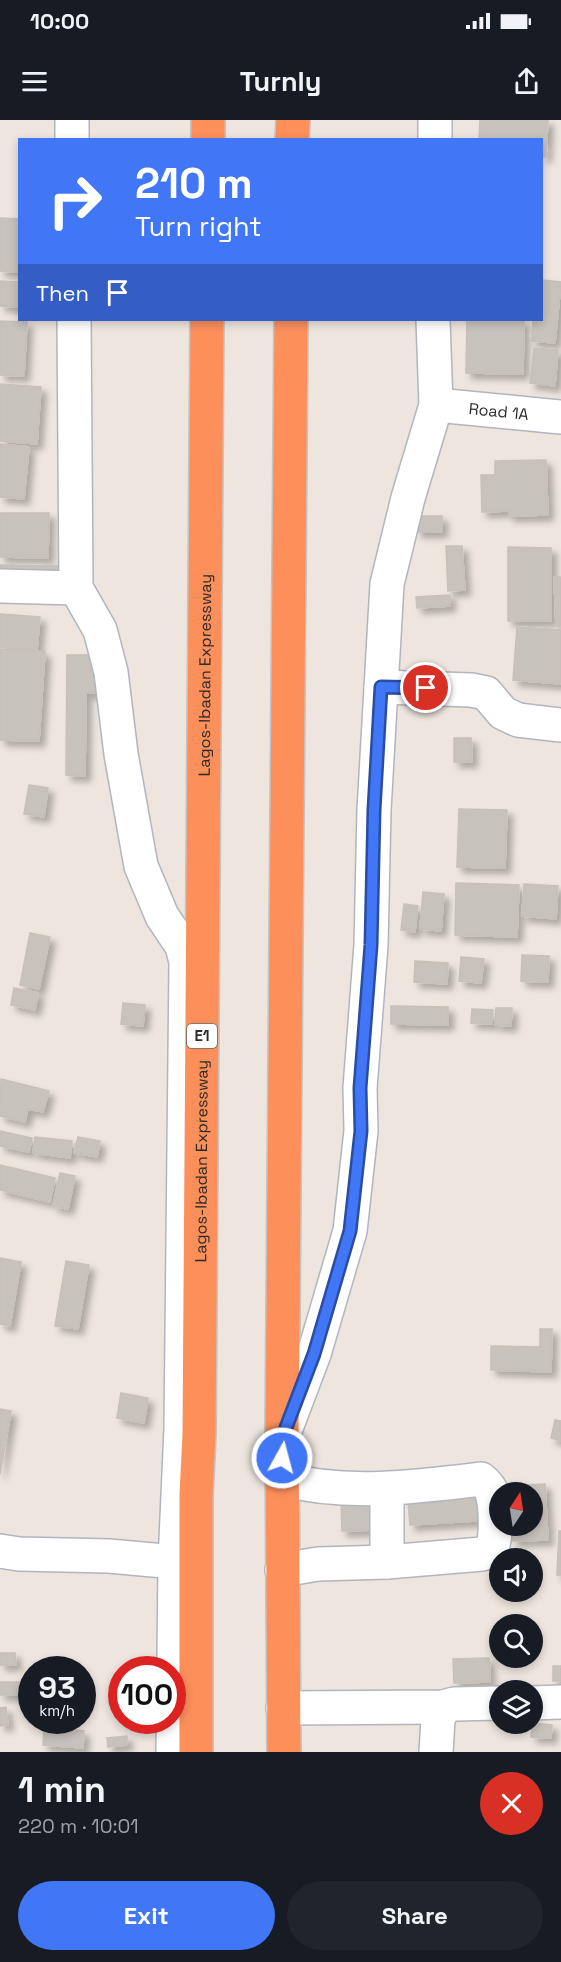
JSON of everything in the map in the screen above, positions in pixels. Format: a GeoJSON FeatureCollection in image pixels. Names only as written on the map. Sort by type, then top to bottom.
{"type":"FeatureCollection","features":[{"type":"Feature","properties":{"kind":"highway"},"geometry":{"type":"LineString","coordinates":[[208,120],[208,138]]}},
{"type":"Feature","properties":{"kind":"highway"},"geometry":{"type":"LineString","coordinates":[[292,138],[293,120]]}},
{"type":"Feature","properties":{"kind":"highway","name":"Lagos-Ibadan Expressway"},"geometry":{"type":"LineString","coordinates":[[196,1752],[196,1495],[199,1422],[207,321]]}},
{"type":"Feature","properties":{"kind":"highway"},"geometry":{"type":"LineString","coordinates":[[284,1752],[282,1438],[291,321]]}},
{"type":"Feature","properties":{"kind":"street"},"geometry":{"type":"LineString","coordinates":[[72,120],[72,138]]}},
{"type":"Feature","properties":{"kind":"street"},"geometry":{"type":"LineString","coordinates":[[435,120],[435,138]]}},
{"type":"Feature","properties":{"kind":"street"},"geometry":{"type":"LineString","coordinates":[[74,321],[76,588],[100,630],[111,672],[121,754],[141,866],[162,916],[182,946],[186,962],[181,1429],[175,1562],[172,1752]]}},
{"type":"Feature","properties":{"kind":"street"},"geometry":{"type":"LineString","coordinates":[[282,1438],[314,1354],[350,1231],[361,1131],[360,1078],[371,945],[374,810],[387,584],[408,498],[436,405],[433,321]]}},
{"type":"Feature","properties":{"kind":"street","name":"Road 1A"},"geometry":{"type":"LineString","coordinates":[[436,405],[561,417]]}},
{"type":"Feature","properties":{"kind":"street"},"geometry":{"type":"LineString","coordinates":[[0,586],[76,588]]}},
{"type":"Feature","properties":{"kind":"street"},"geometry":{"type":"LineString","coordinates":[[381,687],[471,690],[486,693],[503,713],[518,720],[561,725]]}},
{"type":"Feature","properties":{"kind":"street"},"geometry":{"type":"LineString","coordinates":[[282,1479],[312,1486],[387,1489],[481,1479],[488,1484],[492,1492],[495,1540],[491,1550],[482,1554],[387,1562],[318,1564],[282,1570]]}},
{"type":"Feature","properties":{"kind":"street"},"geometry":{"type":"LineString","coordinates":[[387,1489],[387,1562]]}},
{"type":"Feature","properties":{"kind":"street"},"geometry":{"type":"LineString","coordinates":[[0,1551],[19,1554],[109,1556],[175,1562]]}},
{"type":"Feature","properties":{"kind":"street"},"geometry":{"type":"LineString","coordinates":[[543,1703],[561,1702]]}},
{"type":"Feature","properties":{"kind":"street"},"geometry":{"type":"LineString","coordinates":[[284,1708],[443,1707],[454,1704],[489,1703]]}},
{"type":"Feature","properties":{"kind":"street"},"geometry":{"type":"LineString","coordinates":[[436,1752],[438,1720],[443,1707]]}},
{"type":"Feature","properties":{"kind":"building"},"geometry":{"type":"Polygon","coordinates":[[[480,120],[548,120],[546,157],[543,157],[543,138],[479,138],[480,120]]]}},
{"type":"Feature","properties":{"kind":"building"},"geometry":{"type":"Polygon","coordinates":[[[0,218],[18,219],[18,272],[0,271],[0,218]]]}},
{"type":"Feature","properties":{"kind":"building"},"geometry":{"type":"Polygon","coordinates":[[[543,280],[561,282],[555,343],[531,341],[533,321],[543,321],[543,280]]]}},
{"type":"Feature","properties":{"kind":"building"},"geometry":{"type":"Polygon","coordinates":[[[0,281],[18,282],[18,307],[0,306],[0,281]]]}},
{"type":"Feature","properties":{"kind":"building"},"geometry":{"type":"Polygon","coordinates":[[[0,321],[27,322],[24,376],[0,375],[0,321]]]}},
{"type":"Feature","properties":{"kind":"building"},"geometry":{"type":"Polygon","coordinates":[[[467,321],[524,321],[523,374],[466,373],[467,321]]]}},
{"type":"Feature","properties":{"kind":"building"},"geometry":{"type":"Polygon","coordinates":[[[534,348],[558,350],[555,386],[530,383],[534,348]]]}},
{"type":"Feature","properties":{"kind":"building"},"geometry":{"type":"Polygon","coordinates":[[[0,384],[41,387],[37,444],[0,441],[0,384]]]}},
{"type":"Feature","properties":{"kind":"building"},"geometry":{"type":"Polygon","coordinates":[[[0,444],[29,447],[24,499],[0,497],[0,444]]]}},
{"type":"Feature","properties":{"kind":"building"},"geometry":{"type":"Polygon","coordinates":[[[546,460],[548,515],[509,516],[509,511],[482,512],[481,475],[495,475],[495,461],[546,460]]]}},
{"type":"Feature","properties":{"kind":"building"},"geometry":{"type":"Polygon","coordinates":[[[0,513],[49,513],[48,558],[0,557],[0,513]]]}},
{"type":"Feature","properties":{"kind":"building"},"geometry":{"type":"Polygon","coordinates":[[[417,516],[442,516],[442,532],[416,532],[417,516]]]}},
{"type":"Feature","properties":{"kind":"building"},"geometry":{"type":"Polygon","coordinates":[[[446,546],[462,546],[465,590],[448,591],[446,546]]]}},
{"type":"Feature","properties":{"kind":"building"},"geometry":{"type":"Polygon","coordinates":[[[508,547],[551,548],[551,621],[508,621],[508,547]]]}},
{"type":"Feature","properties":{"kind":"building"},"geometry":{"type":"Polygon","coordinates":[[[0,565],[61,566],[61,579],[0,577],[0,565]]]}},
{"type":"Feature","properties":{"kind":"building"},"geometry":{"type":"Polygon","coordinates":[[[554,577],[561,577],[561,626],[556,626],[554,577]]]}},
{"type":"Feature","properties":{"kind":"building"},"geometry":{"type":"Polygon","coordinates":[[[450,595],[450,606],[417,608],[416,597],[450,595]]]}},
{"type":"Feature","properties":{"kind":"building"},"geometry":{"type":"Polygon","coordinates":[[[0,614],[40,617],[37,650],[0,647],[0,614]]]}},
{"type":"Feature","properties":{"kind":"building"},"geometry":{"type":"Polygon","coordinates":[[[517,627],[561,630],[561,684],[513,680],[517,627]]]}},
{"type":"Feature","properties":{"kind":"building"},"geometry":{"type":"Polygon","coordinates":[[[0,649],[45,652],[39,741],[0,740],[0,649]]]}},
{"type":"Feature","properties":{"kind":"building"},"geometry":{"type":"Polygon","coordinates":[[[67,655],[98,655],[98,693],[86,693],[85,776],[66,775],[67,655]]]}},
{"type":"Feature","properties":{"kind":"building"},"geometry":{"type":"Polygon","coordinates":[[[454,738],[471,738],[472,762],[454,762],[454,738]]]}},
{"type":"Feature","properties":{"kind":"building"},"geometry":{"type":"Polygon","coordinates":[[[29,785],[48,788],[44,817],[24,814],[29,785]]]}},
{"type":"Feature","properties":{"kind":"building"},"geometry":{"type":"Polygon","coordinates":[[[459,809],[507,810],[505,868],[457,867],[459,809]]]}},
{"type":"Feature","properties":{"kind":"building"},"geometry":{"type":"Polygon","coordinates":[[[456,883],[519,885],[517,937],[455,935],[456,883]]]}},
{"type":"Feature","properties":{"kind":"building"},"geometry":{"type":"Polygon","coordinates":[[[524,884],[558,886],[556,919],[522,916],[524,884]]]}},
{"type":"Feature","properties":{"kind":"building"},"geometry":{"type":"Polygon","coordinates":[[[423,892],[444,894],[441,931],[420,929],[423,892]]]}},
{"type":"Feature","properties":{"kind":"building"},"geometry":{"type":"Polygon","coordinates":[[[404,904],[418,906],[415,932],[401,930],[404,904]]]}},
{"type":"Feature","properties":{"kind":"building"},"geometry":{"type":"Polygon","coordinates":[[[30,933],[50,937],[39,989],[20,985],[30,933]]]}},
{"type":"Feature","properties":{"kind":"building"},"geometry":{"type":"Polygon","coordinates":[[[522,955],[549,956],[548,982],[521,981],[522,955]]]}},
{"type":"Feature","properties":{"kind":"building"},"geometry":{"type":"Polygon","coordinates":[[[461,957],[484,959],[481,983],[459,981],[461,957]]]}},
{"type":"Feature","properties":{"kind":"building"},"geometry":{"type":"Polygon","coordinates":[[[415,961],[448,963],[447,984],[414,982],[415,961]]]}},
{"type":"Feature","properties":{"kind":"building"},"geometry":{"type":"Polygon","coordinates":[[[14,988],[38,993],[35,1010],[11,1005],[14,988]]]}},
{"type":"Feature","properties":{"kind":"building"},"geometry":{"type":"Polygon","coordinates":[[[123,1003],[145,1005],[143,1026],[121,1024],[123,1003]]]}},
{"type":"Feature","properties":{"kind":"building"},"geometry":{"type":"Polygon","coordinates":[[[391,1006],[448,1007],[448,1025],[391,1024],[391,1006]]]}},
{"type":"Feature","properties":{"kind":"building"},"geometry":{"type":"Polygon","coordinates":[[[496,1008],[512,1008],[511,1026],[495,1025],[496,1008]]]}},
{"type":"Feature","properties":{"kind":"building"},"geometry":{"type":"Polygon","coordinates":[[[472,1009],[493,1010],[492,1024],[471,1023],[472,1009]]]}},
{"type":"Feature","properties":{"kind":"building"},"geometry":{"type":"Polygon","coordinates":[[[1,1079],[49,1091],[43,1112],[28,1109],[25,1122],[0,1116],[1,1079]]]}},
{"type":"Feature","properties":{"kind":"building"},"geometry":{"type":"Polygon","coordinates":[[[0,1131],[32,1138],[29,1152],[0,1146],[0,1131]]]}},
{"type":"Feature","properties":{"kind":"building"},"geometry":{"type":"Polygon","coordinates":[[[35,1137],[72,1141],[70,1158],[33,1153],[35,1137]]]}},
{"type":"Feature","properties":{"kind":"building"},"geometry":{"type":"Polygon","coordinates":[[[78,1137],[100,1141],[97,1157],[74,1153],[78,1137]]]}},
{"type":"Feature","properties":{"kind":"building"},"geometry":{"type":"Polygon","coordinates":[[[0,1165],[55,1178],[50,1202],[0,1190],[0,1165]]]}},
{"type":"Feature","properties":{"kind":"building"},"geometry":{"type":"Polygon","coordinates":[[[60,1173],[75,1176],[68,1209],[53,1206],[60,1173]]]}},
{"type":"Feature","properties":{"kind":"building"},"geometry":{"type":"Polygon","coordinates":[[[0,1258],[21,1262],[10,1326],[0,1324],[0,1258]]]}},
{"type":"Feature","properties":{"kind":"building"},"geometry":{"type":"Polygon","coordinates":[[[66,1261],[89,1265],[78,1329],[55,1326],[66,1261]]]}},
{"type":"Feature","properties":{"kind":"building"},"geometry":{"type":"Polygon","coordinates":[[[540,1329],[552,1329],[551,1372],[491,1370],[491,1346],[540,1347],[540,1329]]]}},
{"type":"Feature","properties":{"kind":"building"},"geometry":{"type":"Polygon","coordinates":[[[121,1393],[148,1398],[144,1423],[117,1418],[121,1393]]]}},
{"type":"Feature","properties":{"kind":"building"},"geometry":{"type":"Polygon","coordinates":[[[0,1409],[11,1411],[0,1474],[0,1409]]]}},
{"type":"Feature","properties":{"kind":"building"},"geometry":{"type":"Polygon","coordinates":[[[555,1420],[561,1421],[561,1441],[551,1438],[555,1420]]]}},
{"type":"Feature","properties":{"kind":"building"},"geometry":{"type":"Polygon","coordinates":[[[543,1484],[545,1484],[548,1540],[513,1541],[513,1536],[543,1536],[543,1484]]]}},
{"type":"Feature","properties":{"kind":"building"},"geometry":{"type":"Polygon","coordinates":[[[489,1495],[489,1520],[410,1525],[408,1502],[489,1495]]]}},
{"type":"Feature","properties":{"kind":"building"},"geometry":{"type":"Polygon","coordinates":[[[376,1498],[377,1530],[342,1531],[341,1499],[376,1498]]]}},
{"type":"Feature","properties":{"kind":"building"},"geometry":{"type":"Polygon","coordinates":[[[559,1531],[561,1531],[561,1575],[557,1575],[559,1531]]]}},
{"type":"Feature","properties":{"kind":"building"},"geometry":{"type":"Polygon","coordinates":[[[0,1653],[15,1653],[16,1665],[0,1665],[0,1653]]]}},
{"type":"Feature","properties":{"kind":"building"},"geometry":{"type":"Polygon","coordinates":[[[489,1658],[489,1682],[454,1683],[453,1659],[489,1658]]]}},
{"type":"Feature","properties":{"kind":"building"},"geometry":{"type":"Polygon","coordinates":[[[553,1666],[561,1666],[561,1681],[553,1681],[553,1666]]]}},
{"type":"Feature","properties":{"kind":"building"},"geometry":{"type":"Polygon","coordinates":[[[0,1682],[18,1682],[18,1695],[0,1695],[0,1682]]]}},
{"type":"Feature","properties":{"kind":"building"},"geometry":{"type":"Polygon","coordinates":[[[6,1707],[8,1725],[0,1726],[0,1708],[6,1707]]]}},
{"type":"Feature","properties":{"kind":"building"},"geometry":{"type":"Polygon","coordinates":[[[543,1724],[552,1725],[551,1738],[531,1737],[531,1734],[543,1734],[543,1724]]]}},
{"type":"Feature","properties":{"kind":"building"},"geometry":{"type":"Polygon","coordinates":[[[44,1734],[84,1734],[83,1748],[43,1745],[44,1734]]]}},
{"type":"Feature","properties":{"kind":"building"},"geometry":{"type":"Polygon","coordinates":[[[127,1736],[127,1745],[108,1747],[107,1738],[127,1736]]]}},
{"type":"Feature","properties":{"kind":"route"},"geometry":{"type":"LineString","coordinates":[[282,1458],[282,1438],[314,1354],[350,1231],[361,1131],[362,1039],[371,945],[374,810],[381,687],[426,688]]}}]}
